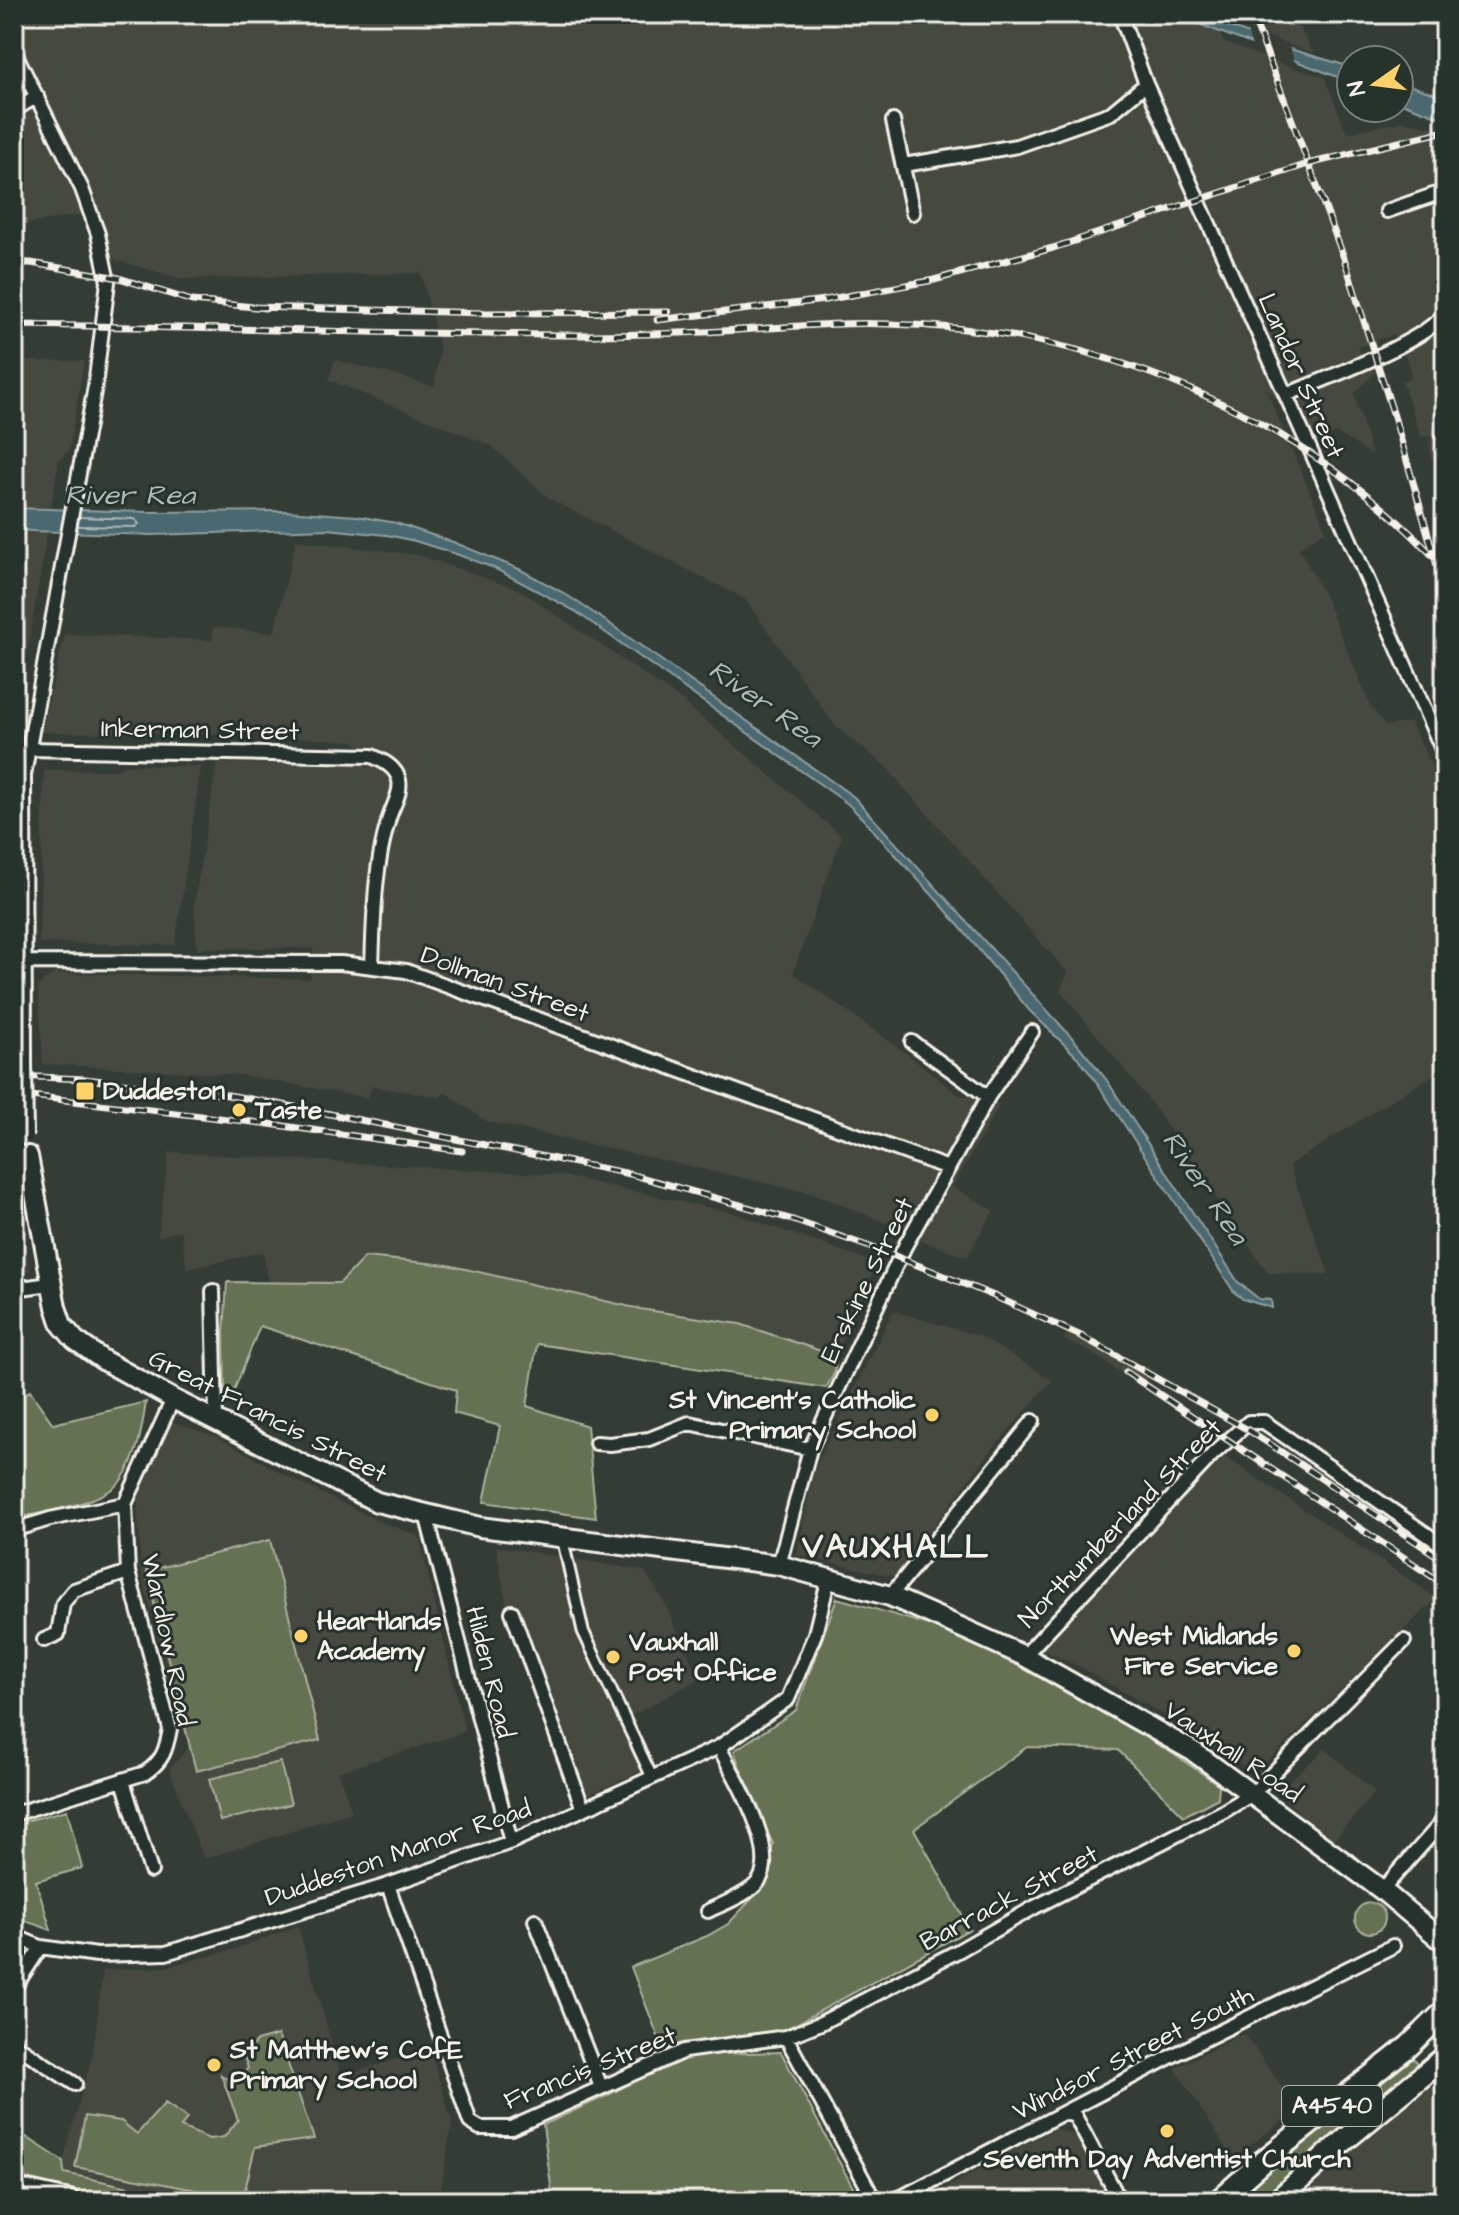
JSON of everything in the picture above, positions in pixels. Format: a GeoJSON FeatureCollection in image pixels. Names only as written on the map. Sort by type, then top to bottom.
{"type":"FeatureCollection","features":[{"type":"Feature","properties":{"kind":"main road","name":"Great Francis Street"},"geometry":{"type":"LineString","coordinates":[[21,1155],[62,1325],[75,1340],[103,1360],[173,1399],[377,1502],[480,1527],[779,1565]]}},
{"type":"Feature","properties":{"kind":"main road","name":"Vauxhall Road"},"geometry":{"type":"LineString","coordinates":[[779,1565],[890,1596],[1024,1656],[1194,1752],[1382,1890],[1445,1943]]}},
{"type":"Feature","properties":{"kind":"main road","name":"Vauxhall Road"},"geometry":{"type":"LineString","coordinates":[[1421,1920],[1445,1927]]}},
{"type":"Feature","properties":{"kind":"main road","name":"A4540"},"geometry":{"type":"LineString","coordinates":[[1218,2201],[1263,2161],[1409,2046],[1445,2011]]}},
{"type":"Feature","properties":{"kind":"main road","name":"A4540"},"geometry":{"type":"LineString","coordinates":[[1277,2201],[1445,2057]]}},
{"type":"Feature","properties":{"kind":"main road"},"geometry":{"type":"LineString","coordinates":[[18,2190],[44,2201]]}},
{"type":"Feature","properties":{"kind":"main road"},"geometry":{"type":"LineString","coordinates":[[18,2190],[69,2201]]}},
{"type":"Feature","properties":{"kind":"street","name":"Landor Street"},"geometry":{"type":"LineString","coordinates":[[1120,15],[1146,84],[1445,756]]}},
{"type":"Feature","properties":{"kind":"street"},"geometry":{"type":"LineString","coordinates":[[14,51],[82,189],[98,234],[108,282],[95,386],[28,749],[19,775],[26,1137],[21,1155]]}},
{"type":"Feature","properties":{"kind":"street"},"geometry":{"type":"LineString","coordinates":[[904,165],[1017,146],[1111,113],[1146,84]]}},
{"type":"Feature","properties":{"kind":"street"},"geometry":{"type":"LineString","coordinates":[[14,110],[37,96]]}},
{"type":"Feature","properties":{"kind":"street"},"geometry":{"type":"LineString","coordinates":[[893,121],[913,213]]}},
{"type":"Feature","properties":{"kind":"street"},"geometry":{"type":"LineString","coordinates":[[1387,211],[1445,191]]}},
{"type":"Feature","properties":{"kind":"street"},"geometry":{"type":"LineString","coordinates":[[1286,395],[1409,341],[1439,322],[1445,313]]}},
{"type":"Feature","properties":{"kind":"street","name":"Inkerman Street"},"geometry":{"type":"LineString","coordinates":[[28,749],[372,756],[388,763],[398,775],[400,788],[387,822],[376,872],[372,966]]}},
{"type":"Feature","properties":{"kind":"street","name":"Dollman Street"},"geometry":{"type":"LineString","coordinates":[[25,962],[372,966],[406,971],[948,1168]]}},
{"type":"Feature","properties":{"kind":"street","name":"Erskine Street"},"geometry":{"type":"LineString","coordinates":[[779,1565],[810,1449],[905,1246],[988,1097],[1032,1032]]}},
{"type":"Feature","properties":{"kind":"street"},"geometry":{"type":"LineString","coordinates":[[912,1042],[988,1097]]}},
{"type":"Feature","properties":{"kind":"street"},"geometry":{"type":"LineString","coordinates":[[14,1289],[50,1284]]}},
{"type":"Feature","properties":{"kind":"street"},"geometry":{"type":"LineString","coordinates":[[213,1291],[216,1420]]}},
{"type":"Feature","properties":{"kind":"street","name":"Wardlow Road"},"geometry":{"type":"LineString","coordinates":[[14,1814],[145,1773],[160,1763],[167,1749],[170,1729],[128,1572],[125,1504],[173,1399]]}},
{"type":"Feature","properties":{"kind":"street"},"geometry":{"type":"LineString","coordinates":[[890,1596],[1033,1421]]}},
{"type":"Feature","properties":{"kind":"street","name":"Northumberland Street"},"geometry":{"type":"LineString","coordinates":[[1024,1656],[1213,1454],[1249,1422],[1264,1422],[1445,1547]]}},
{"type":"Feature","properties":{"kind":"street"},"geometry":{"type":"LineString","coordinates":[[596,1443],[649,1439],[689,1423],[810,1449]]}},
{"type":"Feature","properties":{"kind":"street"},"geometry":{"type":"LineString","coordinates":[[14,1530],[50,1519],[125,1504]]}},
{"type":"Feature","properties":{"kind":"street","name":"Hilden Road"},"geometry":{"type":"LineString","coordinates":[[426,1514],[511,1842]]}},
{"type":"Feature","properties":{"kind":"street"},"geometry":{"type":"LineString","coordinates":[[562,1537],[583,1631],[652,1777]]}},
{"type":"Feature","properties":{"kind":"street"},"geometry":{"type":"LineString","coordinates":[[44,1640],[63,1635],[63,1603],[74,1590],[128,1572]]}},
{"type":"Feature","properties":{"kind":"street","name":"Duddeston Manor Road"},"geometry":{"type":"LineString","coordinates":[[14,1936],[41,1947],[97,1955],[166,1953],[388,1885],[511,1842],[719,1747],[788,1699],[815,1634],[829,1577]]}},
{"type":"Feature","properties":{"kind":"street"},"geometry":{"type":"LineString","coordinates":[[512,1612],[583,1809]]}},
{"type":"Feature","properties":{"kind":"street","name":"Barrack Street"},"geometry":{"type":"LineString","coordinates":[[786,2037],[872,1997],[1035,1907],[1252,1794],[1404,1641]]}},
{"type":"Feature","properties":{"kind":"street"},"geometry":{"type":"LineString","coordinates":[[708,1911],[741,1895],[760,1879],[765,1858],[762,1839],[719,1747]]}},
{"type":"Feature","properties":{"kind":"street"},"geometry":{"type":"LineString","coordinates":[[123,1781],[151,1871]]}},
{"type":"Feature","properties":{"kind":"street"},"geometry":{"type":"LineString","coordinates":[[1382,1890],[1445,1819]]}},
{"type":"Feature","properties":{"kind":"street"},"geometry":{"type":"LineString","coordinates":[[131,1860],[146,1854]]}},
{"type":"Feature","properties":{"kind":"street","name":"Francis Street"},"geometry":{"type":"LineString","coordinates":[[388,1885],[470,2122],[480,2128],[511,2128],[684,2051],[786,2037]]}},
{"type":"Feature","properties":{"kind":"street"},"geometry":{"type":"LineString","coordinates":[[535,1920],[601,2087]]}},
{"type":"Feature","properties":{"kind":"street","name":"Windsor Street South"},"geometry":{"type":"LineString","coordinates":[[894,2201],[1393,1946]]}},
{"type":"Feature","properties":{"kind":"street"},"geometry":{"type":"LineString","coordinates":[[14,1988],[41,1947]]}},
{"type":"Feature","properties":{"kind":"street"},"geometry":{"type":"LineString","coordinates":[[786,2037],[875,2201]]}},
{"type":"Feature","properties":{"kind":"street"},"geometry":{"type":"LineString","coordinates":[[14,2044],[75,2084]]}},
{"type":"Feature","properties":{"kind":"street"},"geometry":{"type":"LineString","coordinates":[[1065,2113],[1075,2116],[1120,2201]]}},
{"type":"Feature","properties":{"kind":"shaded area"},"geometry":{"type":"Polygon","coordinates":[[[14,14],[1292,14],[1313,53],[1215,19],[1223,42],[1324,76],[1335,103],[1335,124],[1343,124],[1347,133],[1390,124],[1415,123],[1445,130],[1443,459],[1431,460],[1430,436],[1421,437],[1402,381],[1411,378],[1410,366],[1395,334],[1358,347],[1375,373],[1354,394],[1372,455],[1337,433],[1317,441],[1265,387],[1289,444],[1287,447],[1292,450],[1326,530],[1299,548],[1325,597],[1370,705],[1386,726],[1410,722],[1445,793],[1445,999],[1439,1003],[1445,1013],[1445,1067],[1289,1165],[1329,1274],[1268,1273],[1149,1100],[1060,990],[1068,973],[885,766],[836,727],[745,599],[550,499],[490,445],[329,380],[335,360],[434,387],[440,350],[421,273],[182,279],[116,260],[83,214],[14,226],[14,14]]]}},
{"type":"Feature","properties":{"kind":"shaded area"},"geometry":{"type":"Polygon","coordinates":[[[14,361],[84,361],[69,451],[59,459],[14,733],[14,361]]]}},
{"type":"Feature","properties":{"kind":"shaded area"},"geometry":{"type":"Polygon","coordinates":[[[296,540],[418,555],[520,590],[680,699],[842,836],[793,973],[906,1053],[960,1096],[973,1095],[1000,1105],[952,1187],[994,1210],[967,1257],[919,1240],[901,1229],[815,1194],[486,1121],[446,1093],[439,1097],[372,1086],[368,1098],[241,1075],[43,1064],[38,986],[54,973],[310,979],[313,948],[197,948],[194,905],[217,763],[369,765],[364,750],[354,741],[250,735],[41,732],[65,634],[213,640],[213,627],[274,633],[296,540]]]}},
{"type":"Feature","properties":{"kind":"shaded area"},"geometry":{"type":"Polygon","coordinates":[[[124,765],[201,766],[175,945],[39,943],[44,770],[119,770],[124,765]]]}},
{"type":"Feature","properties":{"kind":"shaded area"},"geometry":{"type":"Polygon","coordinates":[[[169,1152],[559,1175],[733,1213],[877,1263],[836,1356],[740,1324],[636,1308],[453,1267],[340,1283],[268,1282],[263,1252],[187,1269],[181,1230],[158,1237],[169,1152]]]}},
{"type":"Feature","properties":{"kind":"shaded area"},"geometry":{"type":"Polygon","coordinates":[[[14,1183],[30,1271],[14,1272],[14,1183]]]}},
{"type":"Feature","properties":{"kind":"shaded area","name":"St Vincent's Catholic Primary School"},"geometry":{"type":"Polygon","coordinates":[[[893,1311],[980,1336],[1052,1380],[992,1450],[895,1577],[797,1555],[813,1472],[893,1311]]]}},
{"type":"Feature","properties":{"kind":"shaded area"},"geometry":{"type":"Polygon","coordinates":[[[1069,1329],[1151,1369],[1142,1386],[1088,1351],[1064,1340],[1069,1329]]]}},
{"type":"Feature","properties":{"kind":"shaded area","name":"Heartlands Academy"},"geometry":{"type":"Polygon","coordinates":[[[170,1421],[215,1436],[296,1481],[381,1522],[419,1536],[465,1732],[338,1772],[352,1812],[204,1859],[169,1769],[189,1747],[141,1574],[137,1495],[170,1421]]]}},
{"type":"Feature","properties":{"kind":"shaded area"},"geometry":{"type":"Polygon","coordinates":[[[1224,1456],[1437,1598],[1255,1773],[1171,1719],[1080,1667],[1041,1649],[1224,1456]]]}},
{"type":"Feature","properties":{"kind":"shaded area"},"geometry":{"type":"Polygon","coordinates":[[[496,1546],[645,1571],[664,1602],[699,1679],[628,1718],[653,1766],[581,1798],[511,1627],[496,1546]]]}},
{"type":"Feature","properties":{"kind":"shaded area"},"geometry":{"type":"Polygon","coordinates":[[[1325,1749],[1375,1792],[1331,1843],[1277,1792],[1325,1749]]]}},
{"type":"Feature","properties":{"kind":"shaded area","name":"St Matthew's CofE Primary School"},"geometry":{"type":"Polygon","coordinates":[[[298,1926],[341,2076],[430,2049],[452,2122],[439,2201],[194,2201],[64,2173],[63,2161],[93,2053],[103,1970],[166,1967],[232,1950],[298,1926]]]}},
{"type":"Feature","properties":{"kind":"shaded area"},"geometry":{"type":"Polygon","coordinates":[[[1244,2033],[1298,2109],[1233,2159],[1175,2068],[1244,2033]]]}},
{"type":"Feature","properties":{"kind":"shaded area"},"geometry":{"type":"Polygon","coordinates":[[[1445,2072],[1445,2201],[1312,2201],[1298,2193],[1445,2072]]]}},
{"type":"Feature","properties":{"kind":"shaded area"},"geometry":{"type":"Polygon","coordinates":[[[1055,2128],[1077,2136],[1112,2201],[922,2201],[1055,2128]]]}},
{"type":"Feature","properties":{"kind":"green space"},"geometry":{"type":"Polygon","coordinates":[[[365,1257],[448,1265],[640,1309],[740,1324],[836,1356],[835,1372],[826,1388],[537,1344],[527,1406],[587,1426],[596,1518],[484,1502],[500,1426],[454,1413],[456,1390],[260,1326],[229,1403],[225,1399],[227,1282],[340,1283],[365,1257]]]}},
{"type":"Feature","properties":{"kind":"green space"},"geometry":{"type":"Polygon","coordinates":[[[30,1391],[53,1424],[146,1402],[136,1452],[122,1479],[114,1487],[89,1500],[14,1519],[14,1398],[30,1391]]]}},
{"type":"Feature","properties":{"kind":"green space"},"geometry":{"type":"Polygon","coordinates":[[[270,1540],[320,1740],[196,1771],[146,1571],[270,1540]]]}},
{"type":"Feature","properties":{"kind":"green space"},"geometry":{"type":"Polygon","coordinates":[[[837,1598],[948,1632],[1020,1663],[1121,1720],[1219,1785],[1218,1798],[1184,1816],[1118,1750],[1027,1747],[914,1829],[970,1929],[778,2034],[663,2049],[631,1967],[707,1936],[728,1924],[766,1884],[773,1844],[734,1751],[796,1710],[837,1598]]]}},
{"type":"Feature","properties":{"kind":"green space"},"geometry":{"type":"Polygon","coordinates":[[[280,1762],[291,1804],[220,1821],[209,1779],[280,1762]]]}},
{"type":"Feature","properties":{"kind":"green space"},"geometry":{"type":"Polygon","coordinates":[[[67,1810],[82,1868],[36,1881],[51,1930],[14,1917],[14,1824],[67,1810]]]}},
{"type":"Feature","properties":{"kind":"green space"},"geometry":{"type":"Polygon","coordinates":[[[1370,1903],[1381,1907],[1385,1918],[1381,1929],[1370,1933],[1359,1929],[1355,1918],[1359,1907],[1370,1903]]]}},
{"type":"Feature","properties":{"kind":"green space"},"geometry":{"type":"Polygon","coordinates":[[[278,2035],[314,2139],[255,2147],[243,2199],[75,2167],[85,2116],[121,2121],[137,2134],[165,2103],[187,2118],[181,2127],[209,2139],[224,2137],[238,2120],[221,2075],[234,2084],[248,2068],[243,2054],[257,2041],[278,2035]]]}},
{"type":"Feature","properties":{"kind":"green space"},"geometry":{"type":"Polygon","coordinates":[[[781,2052],[860,2201],[553,2201],[543,2125],[684,2055],[781,2052]]]}},
{"type":"Feature","properties":{"kind":"green space"},"geometry":{"type":"Polygon","coordinates":[[[1413,2058],[1422,2067],[1317,2154],[1267,2201],[1232,2201],[1318,2128],[1413,2058]]]}},
{"type":"Feature","properties":{"kind":"green space"},"geometry":{"type":"Polygon","coordinates":[[[14,2129],[63,2161],[64,2173],[194,2201],[119,2201],[14,2180],[14,2129]]]}},
{"type":"Feature","properties":{"kind":"water"},"geometry":{"type":"Polygon","coordinates":[[[1173,14],[1186,14],[1219,23],[1335,62],[1335,76],[1173,14]]]}},
{"type":"Feature","properties":{"kind":"water"},"geometry":{"type":"Polygon","coordinates":[[[1415,87],[1445,97],[1445,119],[1415,108],[1415,87]]]}},
{"type":"Feature","properties":{"kind":"water"},"geometry":{"type":"Polygon","coordinates":[[[14,508],[147,512],[285,511],[357,516],[396,523],[453,542],[519,569],[562,592],[854,797],[1075,1041],[1106,1079],[1238,1282],[1259,1299],[1271,1300],[1272,1308],[1243,1299],[1234,1292],[1078,1058],[1029,1010],[945,909],[848,804],[575,611],[494,568],[415,541],[387,535],[327,529],[152,535],[31,531],[14,529],[14,508]]]}},
{"type":"Feature","properties":{"kind":"pier"},"geometry":{"type":"Polygon","coordinates":[[[1246,28],[1288,44],[1296,65],[1253,50],[1246,28]]]}},
{"type":"Feature","properties":{"kind":"railway"},"geometry":{"type":"LineString","coordinates":[[1252,14],[1344,258],[1445,593]]}},
{"type":"Feature","properties":{"kind":"railway"},"geometry":{"type":"LineString","coordinates":[[657,320],[825,300],[934,280],[1053,248],[1308,164],[1445,131]]}},
{"type":"Feature","properties":{"kind":"railway"},"geometry":{"type":"LineString","coordinates":[[14,263],[31,263],[119,278],[192,301],[265,308]]}},
{"type":"Feature","properties":{"kind":"railway"},"geometry":{"type":"LineString","coordinates":[[254,307],[487,313],[668,312]]}},
{"type":"Feature","properties":{"kind":"railway"},"geometry":{"type":"LineString","coordinates":[[14,325],[564,335],[888,324],[966,329],[1043,342],[1119,362],[1192,390],[1262,424],[1328,466],[1389,514],[1445,569]]}},
{"type":"Feature","properties":{"kind":"railway"},"geometry":{"type":"LineString","coordinates":[[14,1076],[85,1079],[228,1095],[300,1108],[630,1174],[790,1219],[890,1254],[994,1296],[1083,1337],[1250,1431],[1445,1561]]}},
{"type":"Feature","properties":{"kind":"railway"},"geometry":{"type":"LineString","coordinates":[[14,1094],[269,1124],[462,1151]]}},
{"type":"Feature","properties":{"kind":"railway"},"geometry":{"type":"LineString","coordinates":[[1126,1372],[1445,1585]]}},
{"type":"Feature","properties":{"kind":"place","name":"Duddeston"},"geometry":{"type":"Point","coordinates":[85,1091]}},
{"type":"Feature","properties":{"kind":"place","name":"Taste"},"geometry":{"type":"Point","coordinates":[239,1110]}},
{"type":"Feature","properties":{"kind":"place","name":"St Vincent's Catholic Primary School"},"geometry":{"type":"Point","coordinates":[932,1415]}},
{"type":"Feature","properties":{"kind":"place","name":"Heartlands Academy"},"geometry":{"type":"Point","coordinates":[301,1636]}},
{"type":"Feature","properties":{"kind":"place","name":"West Midlands Fire Service"},"geometry":{"type":"Point","coordinates":[1294,1651]}},
{"type":"Feature","properties":{"kind":"place","name":"Vauxhall Post Office"},"geometry":{"type":"Point","coordinates":[613,1657]}},
{"type":"Feature","properties":{"kind":"place","name":"St Matthew's CofE Primary School"},"geometry":{"type":"Point","coordinates":[214,2065]}},
{"type":"Feature","properties":{"kind":"place","name":"Seventh Day Adventist Church"},"geometry":{"type":"Point","coordinates":[1167,2131]}},
{"type":"Feature","properties":{"kind":"district","name":"VAUXHALL"},"geometry":{"type":"Point","coordinates":[896,1547]}},
{"type":"Feature","properties":{"kind":"water label","name":"River Rea"},"geometry":{"type":"Point","coordinates":[130,495]}},
{"type":"Feature","properties":{"kind":"water label","name":"River Rea"},"geometry":{"type":"Point","coordinates":[765,704]}},
{"type":"Feature","properties":{"kind":"water label","name":"River Rea"},"geometry":{"type":"Point","coordinates":[1205,1188]}}]}
